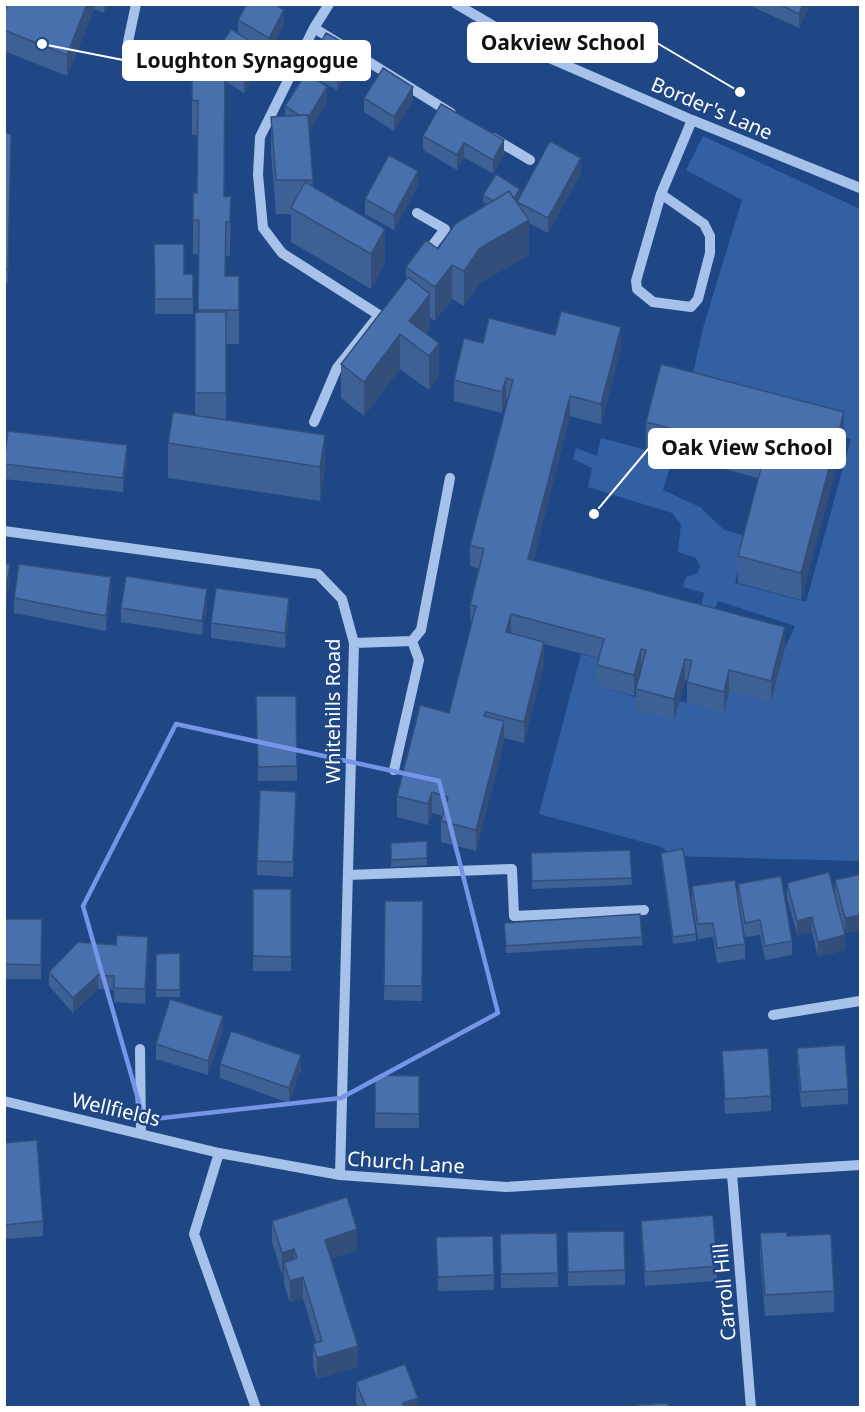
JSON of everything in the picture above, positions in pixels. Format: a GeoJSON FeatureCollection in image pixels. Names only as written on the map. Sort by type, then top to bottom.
{"type":"FeatureCollection","features":[{"type":"Feature","properties":{"kind":"street"},"geometry":{"type":"LineString","coordinates":[[128,42],[136,4]]}},
{"type":"Feature","properties":{"kind":"street"},"geometry":{"type":"LineString","coordinates":[[314,422],[337,368],[382,310],[282,253],[263,228],[258,175],[260,137],[314,28],[329,4]]}},
{"type":"Feature","properties":{"kind":"street","name":"Border's Lane"},"geometry":{"type":"LineString","coordinates":[[456,4],[547,57],[692,120],[861,188]]}},
{"type":"Feature","properties":{"kind":"street"},"geometry":{"type":"LineString","coordinates":[[314,28],[458,117]]}},
{"type":"Feature","properties":{"kind":"street"},"geometry":{"type":"LineString","coordinates":[[661,194],[704,224],[710,236],[710,253],[698,299],[691,307],[653,302],[637,289],[636,281],[661,194],[692,120]]}},
{"type":"Feature","properties":{"kind":"street"},"geometry":{"type":"LineString","coordinates":[[479,129],[530,160]]}},
{"type":"Feature","properties":{"kind":"street"},"geometry":{"type":"LineString","coordinates":[[417,213],[446,230]]}},
{"type":"Feature","properties":{"kind":"street"},"geometry":{"type":"LineString","coordinates":[[419,264],[446,230],[457,226]]}},
{"type":"Feature","properties":{"kind":"street"},"geometry":{"type":"LineString","coordinates":[[354,643],[412,641],[421,630],[450,478]]}},
{"type":"Feature","properties":{"kind":"street","name":"Whitehills Road"},"geometry":{"type":"LineString","coordinates":[[4,531],[318,574],[342,599],[354,643],[340,1175]]}},
{"type":"Feature","properties":{"kind":"street"},"geometry":{"type":"LineString","coordinates":[[394,770],[419,660],[412,641]]}},
{"type":"Feature","properties":{"kind":"street"},"geometry":{"type":"LineString","coordinates":[[348,875],[512,869],[514,916],[644,910]]}},
{"type":"Feature","properties":{"kind":"street"},"geometry":{"type":"LineString","coordinates":[[773,1015],[861,1001]]}},
{"type":"Feature","properties":{"kind":"street"},"geometry":{"type":"LineString","coordinates":[[140,1049],[141,1134]]}},
{"type":"Feature","properties":{"kind":"street","name":"Wellfields"},"geometry":{"type":"LineString","coordinates":[[4,1101],[219,1153]]}},
{"type":"Feature","properties":{"kind":"street"},"geometry":{"type":"LineString","coordinates":[[219,1153],[194,1234],[256,1407]]}},
{"type":"Feature","properties":{"kind":"street","name":"Church Lane"},"geometry":{"type":"LineString","coordinates":[[219,1153],[340,1175],[506,1188],[861,1165]]}},
{"type":"Feature","properties":{"kind":"street","name":"Carroll Hill"},"geometry":{"type":"LineString","coordinates":[[732,1174],[751,1407]]}},
{"type":"Feature","properties":{"kind":"highlighted area"},"geometry":{"type":"Polygon","coordinates":[[[176,724],[439,781],[498,1013],[341,1098],[144,1120],[83,906],[176,724]]]}},
{"type":"Feature","properties":{"kind":"shaded area"},"geometry":{"type":"Polygon","coordinates":[[[703,136],[860,209],[860,861],[672,856],[662,847],[539,814],[581,654],[604,660],[597,686],[639,698],[674,720],[679,701],[724,712],[729,691],[785,648],[795,626],[718,601],[714,610],[701,607],[704,593],[683,587],[686,577],[698,573],[700,566],[696,558],[678,552],[681,524],[672,513],[588,487],[592,468],[573,459],[576,448],[597,456],[601,438],[673,457],[663,490],[700,507],[724,530],[747,536],[735,583],[806,602],[851,439],[688,396],[703,328],[742,200],[686,170],[703,136]]]}},
{"type":"Feature","properties":{"kind":"building"},"geometry":{"type":"Polygon","coordinates":[[[8,4],[87,4],[67,55],[4,30],[4,14],[8,4]]]}},
{"type":"Feature","properties":{"kind":"building"},"geometry":{"type":"Polygon","coordinates":[[[247,4],[274,4],[284,10],[269,38],[238,20],[247,4]]]}},
{"type":"Feature","properties":{"kind":"building"},"geometry":{"type":"Polygon","coordinates":[[[779,4],[803,4],[799,14],[779,4]]]}},
{"type":"Feature","properties":{"kind":"building"},"geometry":{"type":"Polygon","coordinates":[[[231,29],[262,49],[244,79],[225,65],[212,59],[231,29]]]}},
{"type":"Feature","properties":{"kind":"building"},"geometry":{"type":"Polygon","coordinates":[[[326,33],[353,48],[337,76],[310,61],[326,33]]]}},
{"type":"Feature","properties":{"kind":"building"},"geometry":{"type":"Polygon","coordinates":[[[192,65],[225,65],[224,197],[231,196],[230,222],[226,222],[225,276],[239,276],[239,310],[198,310],[199,220],[193,220],[193,193],[197,193],[198,101],[192,100],[192,65]]]}},
{"type":"Feature","properties":{"kind":"building"},"geometry":{"type":"Polygon","coordinates":[[[383,68],[413,87],[394,117],[364,98],[383,68]]]}},
{"type":"Feature","properties":{"kind":"building"},"geometry":{"type":"Polygon","coordinates":[[[306,73],[327,87],[308,118],[308,115],[299,115],[285,106],[306,73]]]}},
{"type":"Feature","properties":{"kind":"building"},"geometry":{"type":"Polygon","coordinates":[[[441,104],[504,140],[493,160],[464,143],[457,155],[423,136],[441,104]]]}},
{"type":"Feature","properties":{"kind":"building"},"geometry":{"type":"Polygon","coordinates":[[[308,115],[313,180],[276,180],[271,117],[308,115]]]}},
{"type":"Feature","properties":{"kind":"building"},"geometry":{"type":"Polygon","coordinates":[[[4,133],[11,134],[8,269],[4,269],[4,133]]]}},
{"type":"Feature","properties":{"kind":"building"},"geometry":{"type":"Polygon","coordinates":[[[550,141],[581,158],[548,218],[517,202],[550,141]]]}},
{"type":"Feature","properties":{"kind":"building"},"geometry":{"type":"Polygon","coordinates":[[[389,155],[418,171],[394,215],[365,199],[389,155]]]}},
{"type":"Feature","properties":{"kind":"building"},"geometry":{"type":"Polygon","coordinates":[[[496,174],[520,189],[514,199],[509,191],[493,201],[483,195],[496,174]]]}},
{"type":"Feature","properties":{"kind":"building"},"geometry":{"type":"Polygon","coordinates":[[[305,182],[385,229],[371,254],[291,208],[305,182]]]}},
{"type":"Feature","properties":{"kind":"building"},"geometry":{"type":"Polygon","coordinates":[[[509,191],[529,220],[480,248],[464,271],[452,265],[435,287],[406,267],[426,240],[438,249],[455,224],[509,191]]]}},
{"type":"Feature","properties":{"kind":"building"},"geometry":{"type":"Polygon","coordinates":[[[154,244],[184,244],[184,274],[193,274],[193,299],[155,299],[154,244]]]}},
{"type":"Feature","properties":{"kind":"building"},"geometry":{"type":"Polygon","coordinates":[[[408,277],[430,294],[409,321],[439,343],[429,356],[400,334],[364,382],[341,364],[408,277]]]}},
{"type":"Feature","properties":{"kind":"building"},"geometry":{"type":"Polygon","coordinates":[[[561,311],[621,327],[601,404],[570,396],[528,559],[785,627],[771,681],[729,670],[724,692],[687,682],[692,661],[685,659],[674,699],[636,689],[646,650],[641,649],[634,675],[597,665],[604,639],[511,614],[506,632],[544,642],[524,722],[486,712],[484,716],[504,721],[476,830],[441,821],[448,797],[432,792],[428,804],[397,796],[420,705],[449,713],[476,606],[470,605],[484,549],[470,545],[513,380],[506,378],[502,392],[454,380],[464,338],[483,343],[489,318],[555,335],[561,311]]]}},
{"type":"Feature","properties":{"kind":"building"},"geometry":{"type":"Polygon","coordinates":[[[195,312],[226,312],[226,393],[195,393],[195,312]]]}},
{"type":"Feature","properties":{"kind":"building"},"geometry":{"type":"Polygon","coordinates":[[[661,364],[844,412],[801,573],[738,556],[765,453],[646,422],[661,364]]]}},
{"type":"Feature","properties":{"kind":"building"},"geometry":{"type":"Polygon","coordinates":[[[173,412],[325,435],[320,467],[168,443],[173,412]]]}},
{"type":"Feature","properties":{"kind":"building"},"geometry":{"type":"Polygon","coordinates":[[[8,431],[127,445],[123,478],[4,464],[8,431]]]}},
{"type":"Feature","properties":{"kind":"building"},"geometry":{"type":"Polygon","coordinates":[[[4,564],[10,564],[5,597],[4,597],[4,564]]]}},
{"type":"Feature","properties":{"kind":"building"},"geometry":{"type":"Polygon","coordinates":[[[19,564],[111,577],[106,616],[14,598],[19,564]]]}},
{"type":"Feature","properties":{"kind":"building"},"geometry":{"type":"Polygon","coordinates":[[[126,576],[207,589],[202,621],[121,608],[126,576]]]}},
{"type":"Feature","properties":{"kind":"building"},"geometry":{"type":"Polygon","coordinates":[[[216,588],[289,598],[285,633],[211,623],[216,588]]]}},
{"type":"Feature","properties":{"kind":"building"},"geometry":{"type":"Polygon","coordinates":[[[256,696],[296,696],[297,766],[258,767],[256,696]]]}},
{"type":"Feature","properties":{"kind":"building"},"geometry":{"type":"Polygon","coordinates":[[[260,790],[296,792],[293,862],[257,861],[260,790]]]}},
{"type":"Feature","properties":{"kind":"building"},"geometry":{"type":"Polygon","coordinates":[[[427,841],[427,858],[391,860],[391,843],[427,841]]]}},
{"type":"Feature","properties":{"kind":"building"},"geometry":{"type":"Polygon","coordinates":[[[683,849],[696,934],[673,937],[661,853],[683,849]]]}},
{"type":"Feature","properties":{"kind":"building"},"geometry":{"type":"Polygon","coordinates":[[[630,850],[632,878],[532,881],[531,853],[630,850]]]}},
{"type":"Feature","properties":{"kind":"building"},"geometry":{"type":"Polygon","coordinates":[[[829,872],[845,935],[818,942],[812,917],[797,921],[787,883],[829,872]]]}},
{"type":"Feature","properties":{"kind":"building"},"geometry":{"type":"Polygon","coordinates":[[[861,874],[861,918],[860,915],[845,918],[835,880],[861,874]]]}},
{"type":"Feature","properties":{"kind":"building"},"geometry":{"type":"Polygon","coordinates":[[[781,876],[792,941],[765,946],[760,920],[745,923],[738,884],[781,876]]]}},
{"type":"Feature","properties":{"kind":"building"},"geometry":{"type":"Polygon","coordinates":[[[735,880],[745,944],[717,948],[713,923],[698,924],[692,886],[735,880]]]}},
{"type":"Feature","properties":{"kind":"building"},"geometry":{"type":"Polygon","coordinates":[[[253,889],[291,889],[291,957],[253,956],[253,889]]]}},
{"type":"Feature","properties":{"kind":"building"},"geometry":{"type":"Polygon","coordinates":[[[385,901],[423,901],[422,986],[384,986],[385,901]]]}},
{"type":"Feature","properties":{"kind":"building"},"geometry":{"type":"Polygon","coordinates":[[[640,914],[642,937],[506,946],[504,923],[640,914]]]}},
{"type":"Feature","properties":{"kind":"building"},"geometry":{"type":"Polygon","coordinates":[[[4,919],[42,919],[41,965],[4,964],[4,919]]]}},
{"type":"Feature","properties":{"kind":"building"},"geometry":{"type":"Polygon","coordinates":[[[117,935],[148,937],[145,989],[114,988],[114,976],[98,975],[73,998],[49,972],[78,942],[116,945],[117,935]]]}},
{"type":"Feature","properties":{"kind":"building"},"geometry":{"type":"Polygon","coordinates":[[[180,953],[180,990],[156,990],[156,954],[180,953]]]}},
{"type":"Feature","properties":{"kind":"building"},"geometry":{"type":"Polygon","coordinates":[[[170,999],[223,1016],[208,1061],[156,1044],[170,999]]]}},
{"type":"Feature","properties":{"kind":"building"},"geometry":{"type":"Polygon","coordinates":[[[231,1031],[301,1055],[289,1088],[220,1064],[231,1031]]]}},
{"type":"Feature","properties":{"kind":"building"},"geometry":{"type":"Polygon","coordinates":[[[845,1045],[848,1089],[801,1092],[797,1048],[845,1045]]]}},
{"type":"Feature","properties":{"kind":"building"},"geometry":{"type":"Polygon","coordinates":[[[768,1048],[771,1096],[725,1099],[722,1051],[768,1048]]]}},
{"type":"Feature","properties":{"kind":"building"},"geometry":{"type":"Polygon","coordinates":[[[375,1075],[419,1076],[419,1114],[375,1113],[375,1075]]]}},
{"type":"Feature","properties":{"kind":"building"},"geometry":{"type":"Polygon","coordinates":[[[37,1140],[43,1221],[5,1225],[4,1143],[37,1140]]]}},
{"type":"Feature","properties":{"kind":"building"},"geometry":{"type":"Polygon","coordinates":[[[347,1197],[357,1229],[325,1240],[358,1346],[317,1358],[313,1344],[322,1341],[303,1277],[290,1281],[284,1263],[297,1258],[294,1249],[282,1253],[272,1221],[347,1197]]]}},
{"type":"Feature","properties":{"kind":"building"},"geometry":{"type":"Polygon","coordinates":[[[713,1215],[717,1266],[645,1272],[641,1221],[713,1215]]]}},
{"type":"Feature","properties":{"kind":"building"},"geometry":{"type":"Polygon","coordinates":[[[624,1231],[625,1270],[568,1272],[567,1232],[624,1231]]]}},
{"type":"Feature","properties":{"kind":"building"},"geometry":{"type":"Polygon","coordinates":[[[787,1232],[787,1236],[831,1234],[834,1291],[765,1295],[760,1233],[787,1232]]]}},
{"type":"Feature","properties":{"kind":"building"},"geometry":{"type":"Polygon","coordinates":[[[557,1233],[558,1273],[501,1274],[500,1234],[557,1233]]]}},
{"type":"Feature","properties":{"kind":"building"},"geometry":{"type":"Polygon","coordinates":[[[493,1236],[494,1275],[438,1277],[436,1237],[493,1236]]]}},
{"type":"Feature","properties":{"kind":"building"},"geometry":{"type":"Polygon","coordinates":[[[405,1364],[418,1398],[403,1403],[404,1407],[366,1407],[356,1382],[405,1364]]]}},
{"type":"Feature","properties":{"kind":"building"},"geometry":{"type":"Polygon","coordinates":[[[668,1403],[668,1407],[637,1407],[636,1405],[668,1403]]]}},
{"type":"Feature","properties":{"kind":"place","name":"Loughton Synagogue"},"geometry":{"type":"Point","coordinates":[42,44]}},
{"type":"Feature","properties":{"kind":"place","name":"Oakview School"},"geometry":{"type":"Point","coordinates":[740,92]}},
{"type":"Feature","properties":{"kind":"place","name":"Oak View School"},"geometry":{"type":"Point","coordinates":[594,514]}}]}
